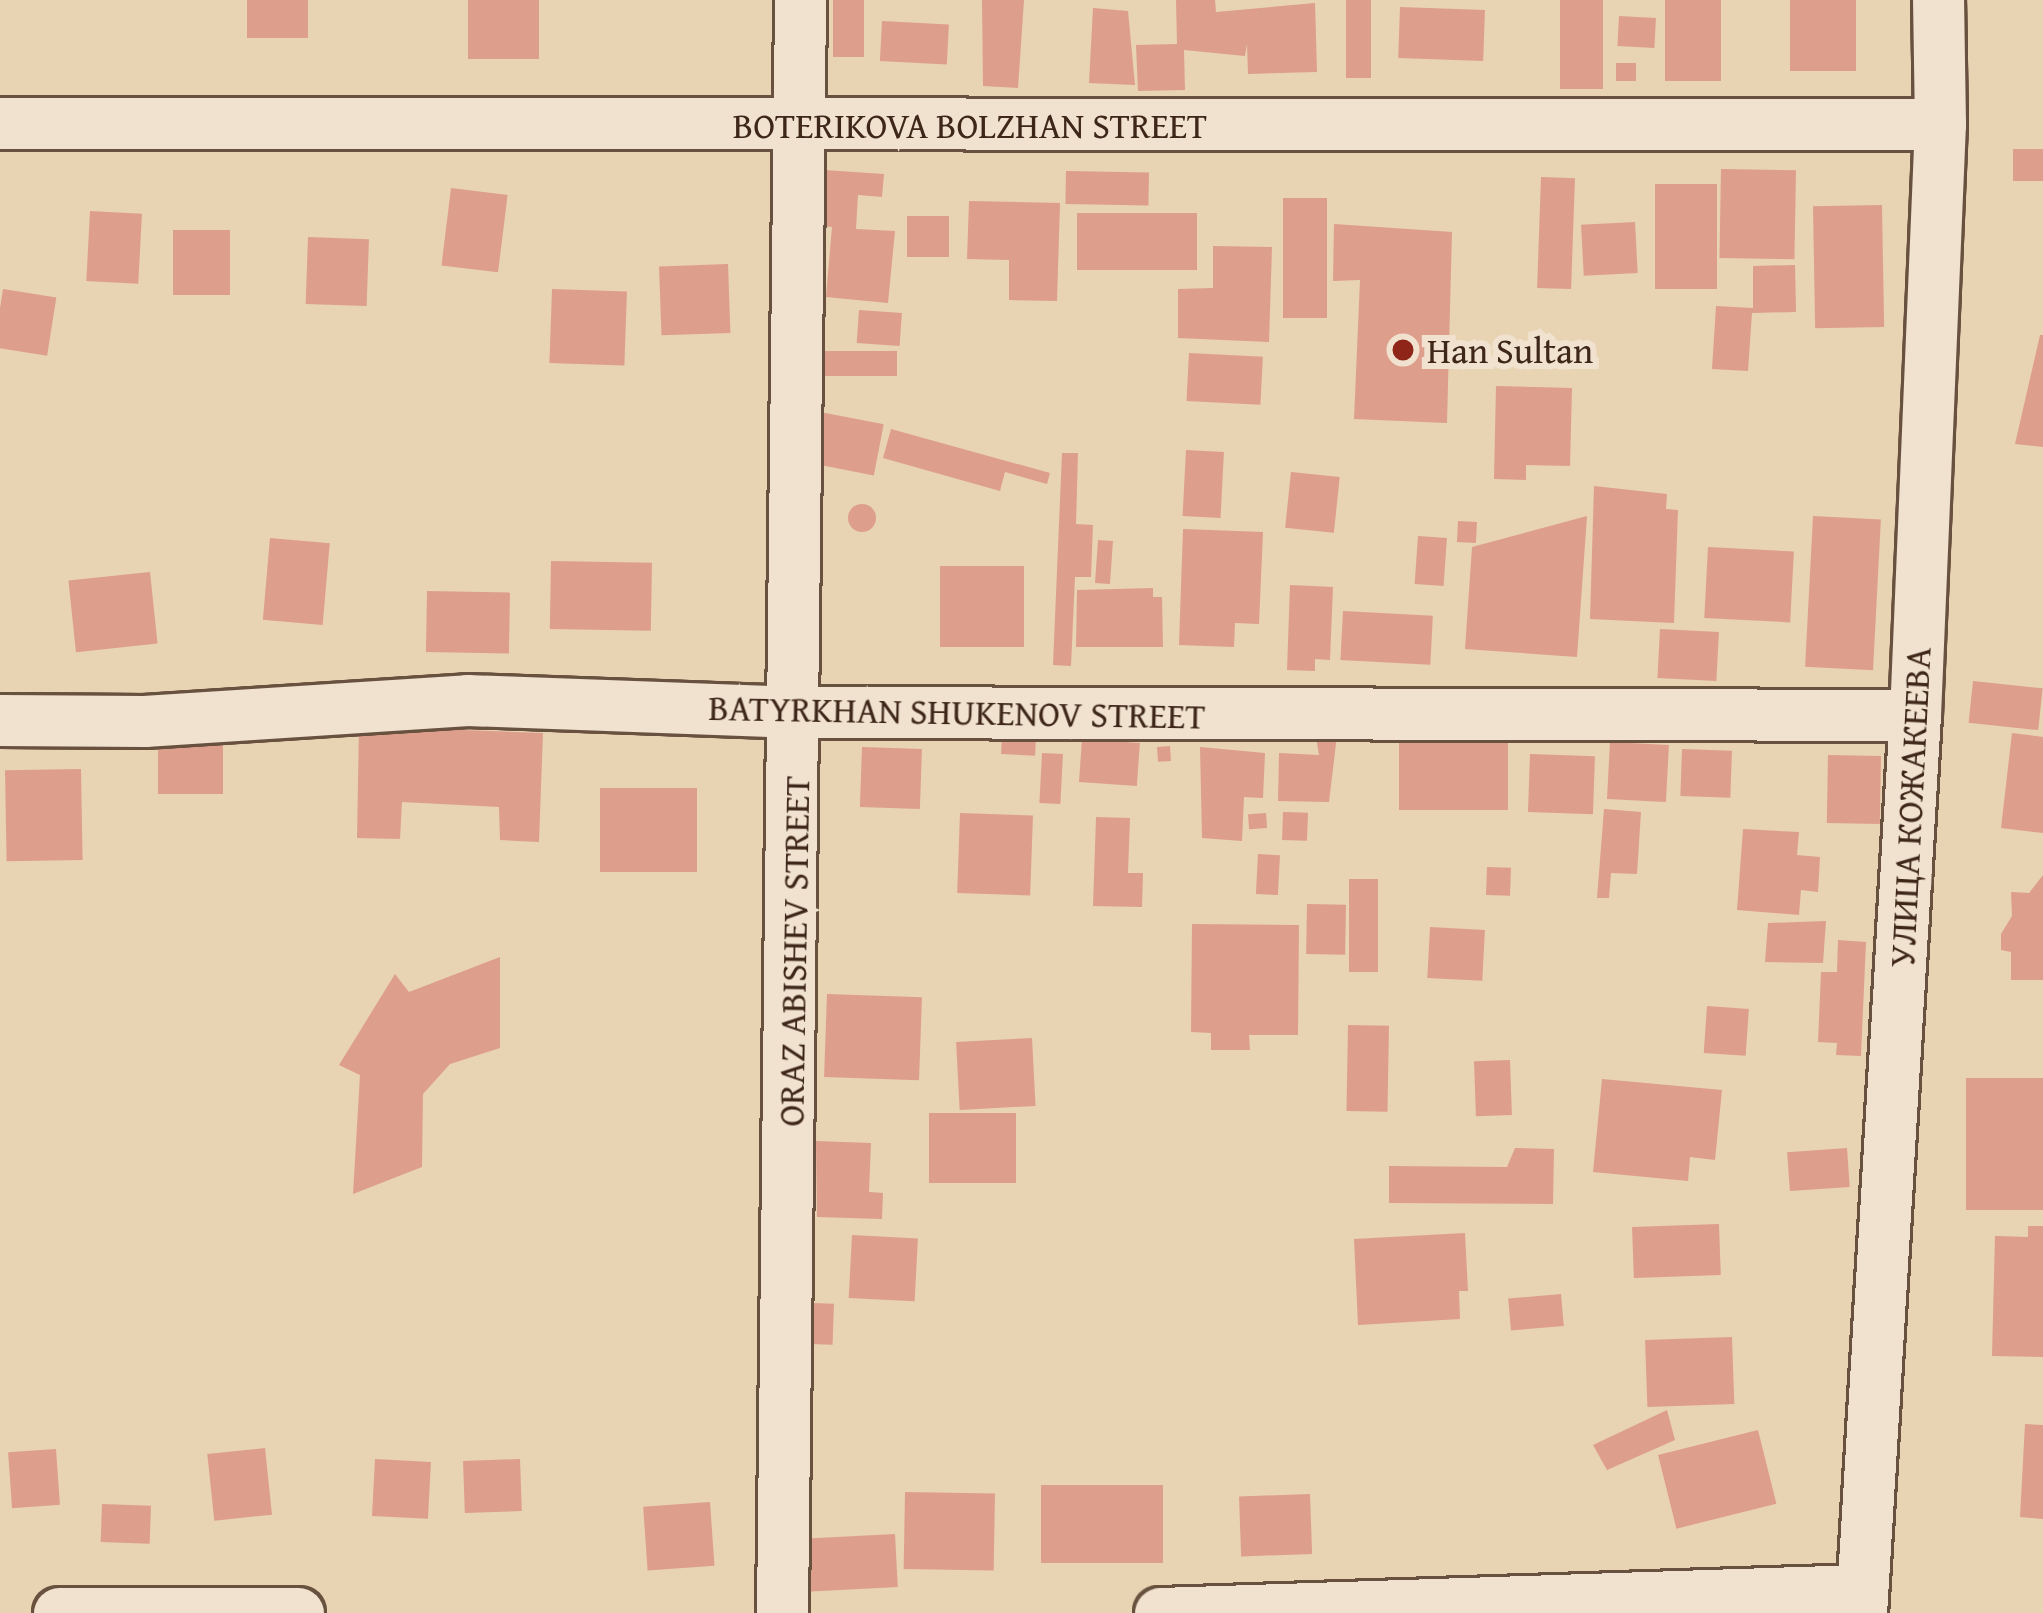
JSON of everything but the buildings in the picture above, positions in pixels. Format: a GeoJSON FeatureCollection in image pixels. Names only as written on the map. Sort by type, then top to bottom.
{"type":"FeatureCollection","features":[{"type":"Feature","properties":{"kind":"street","name":"ORAZ ABISHEV STREET"},"geometry":{"type":"LineString","coordinates":[[782,1613],[797,712],[800,0]]}},
{"type":"Feature","properties":{"kind":"street","name":"УЛИЦА КОЖАКЕЕВА"},"geometry":{"type":"LineString","coordinates":[[1861,1602],[1915,715],[1940,124],[1938,0]]}},
{"type":"Feature","properties":{"kind":"street","name":"BOTERIKOVA BOLZHAN STREET"},"geometry":{"type":"LineString","coordinates":[[0,123],[1940,124]]}},
{"type":"Feature","properties":{"kind":"street","name":"BATYRKHAN SHUKENOV STREET"},"geometry":{"type":"LineString","coordinates":[[0,720],[144,721],[467,700],[797,712],[1915,715]]}},
{"type":"Feature","properties":{"kind":"street"},"geometry":{"type":"LineString","coordinates":[[1160,1613],[1861,1602]]}},
{"type":"Feature","properties":{"kind":"street"},"geometry":{"type":"LineString","coordinates":[[59,1613],[298,1613]]}},
{"type":"Feature","properties":{"kind":"place","name":"Han Sultan"},"geometry":{"type":"Point","coordinates":[1403,350]}}]}
